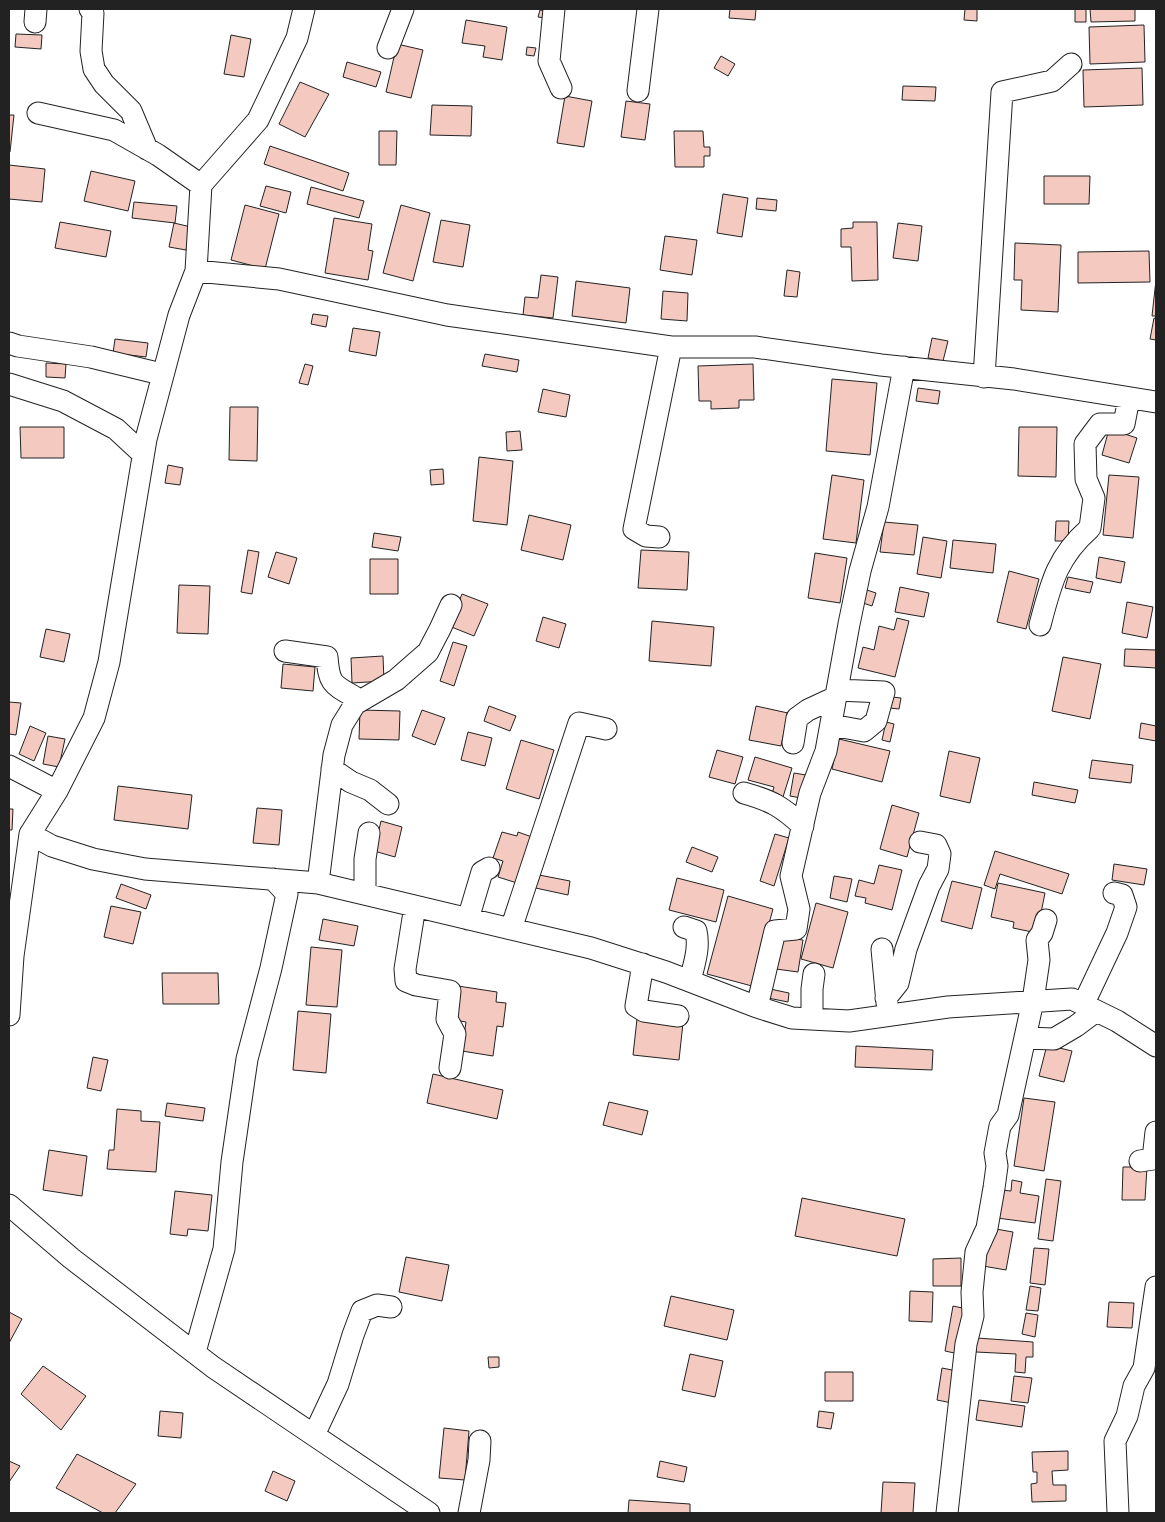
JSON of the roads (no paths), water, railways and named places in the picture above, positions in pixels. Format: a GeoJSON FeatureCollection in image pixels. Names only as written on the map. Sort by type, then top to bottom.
{"type":"FeatureCollection","features":[{"type":"Feature","properties":{"kind":"street"},"geometry":{"type":"LineString","coordinates":[[90,9],[93,13],[91,51],[94,69],[104,84],[131,110],[148,150]]}},
{"type":"Feature","properties":{"kind":"street"},"geometry":{"type":"LineString","coordinates":[[9,1015],[16,893],[30,834],[57,791],[94,718],[109,662],[146,438],[179,316],[196,271],[201,184],[258,120],[297,38],[304,9]]}},
{"type":"Feature","properties":{"kind":"street"},"geometry":{"type":"LineString","coordinates":[[388,48],[403,9]]}},
{"type":"Feature","properties":{"kind":"street"},"geometry":{"type":"LineString","coordinates":[[554,9],[549,61],[561,88]]}},
{"type":"Feature","properties":{"kind":"street"},"geometry":{"type":"LineString","coordinates":[[638,91],[648,9]]}},
{"type":"Feature","properties":{"kind":"street"},"geometry":{"type":"LineString","coordinates":[[984,377],[1002,92],[1052,81],[1071,64]]}},
{"type":"Feature","properties":{"kind":"street"},"geometry":{"type":"LineString","coordinates":[[38,113],[114,130],[201,184]]}},
{"type":"Feature","properties":{"kind":"street"},"geometry":{"type":"LineString","coordinates":[[196,271],[279,279],[447,315],[671,348],[755,346],[904,367],[1014,379],[1156,402]]}},
{"type":"Feature","properties":{"kind":"street"},"geometry":{"type":"LineString","coordinates":[[9,343],[91,357],[163,373]]}},
{"type":"Feature","properties":{"kind":"street"},"geometry":{"type":"LineString","coordinates":[[659,537],[646,536],[634,529],[671,348]]}},
{"type":"Feature","properties":{"kind":"street"},"geometry":{"type":"LineString","coordinates":[[757,1007],[775,931],[796,929],[800,909],[791,876],[810,793],[826,751],[849,624],[860,571],[878,507],[904,367]]}},
{"type":"Feature","properties":{"kind":"street"},"geometry":{"type":"LineString","coordinates":[[9,384],[63,401],[116,429],[143,454]]}},
{"type":"Feature","properties":{"kind":"street"},"geometry":{"type":"LineString","coordinates":[[1040,625],[1060,562],[1074,542],[1090,528],[1094,498],[1086,479],[1085,444],[1100,424],[1124,424],[1128,398]]}},
{"type":"Feature","properties":{"kind":"street"},"geometry":{"type":"LineString","coordinates":[[318,883],[334,755],[342,725],[355,704],[396,680],[428,652],[451,605]]}},
{"type":"Feature","properties":{"kind":"street"},"geometry":{"type":"LineString","coordinates":[[285,651],[327,657],[329,677],[338,688],[353,696],[355,704]]}},
{"type":"Feature","properties":{"kind":"street"},"geometry":{"type":"LineString","coordinates":[[793,743],[797,718],[808,710],[837,694],[884,692],[876,721],[864,731],[831,725]]}},
{"type":"Feature","properties":{"kind":"street"},"geometry":{"type":"LineString","coordinates":[[511,929],[580,723],[606,729]]}},
{"type":"Feature","properties":{"kind":"street"},"geometry":{"type":"LineString","coordinates":[[9,766],[57,791]]}},
{"type":"Feature","properties":{"kind":"street"},"geometry":{"type":"LineString","coordinates":[[332,769],[351,782],[370,790],[388,804]]}},
{"type":"Feature","properties":{"kind":"street"},"geometry":{"type":"LineString","coordinates":[[744,793],[767,800],[784,809],[803,826]]}},
{"type":"Feature","properties":{"kind":"street"},"geometry":{"type":"LineString","coordinates":[[365,894],[365,859],[369,833]]}},
{"type":"Feature","properties":{"kind":"street"},"geometry":{"type":"LineString","coordinates":[[30,834],[52,846],[92,859],[145,869],[318,883],[591,948],[643,964],[757,1007],[792,1018],[849,1021],[888,1007],[948,1007],[1072,999],[1117,1021],[1156,1046]]}},
{"type":"Feature","properties":{"kind":"street"},"geometry":{"type":"LineString","coordinates":[[888,1007],[898,983],[906,949],[929,886],[938,869],[940,854],[936,845],[920,842]]}},
{"type":"Feature","properties":{"kind":"street"},"geometry":{"type":"LineString","coordinates":[[468,919],[482,872],[489,868]]}},
{"type":"Feature","properties":{"kind":"street"},"geometry":{"type":"LineString","coordinates":[[194,1352],[224,1249],[232,1162],[247,1060],[271,968],[287,894],[273,879]]}},
{"type":"Feature","properties":{"kind":"street"},"geometry":{"type":"LineString","coordinates":[[1025,1038],[1054,1039],[1076,1026],[1090,1008],[1126,907],[1122,895],[1114,893]]}},
{"type":"Feature","properties":{"kind":"street"},"geometry":{"type":"LineString","coordinates":[[415,906],[406,981],[416,985],[450,991],[447,1019],[455,1034],[450,1068]]}},
{"type":"Feature","properties":{"kind":"street"},"geometry":{"type":"LineString","coordinates":[[947,1513],[966,1344],[974,1316],[972,1292],[976,1252],[987,1228],[997,1166],[995,1153],[1000,1126],[1008,1114],[1025,1038],[1039,960],[1037,940],[1042,933],[1046,920]]}},
{"type":"Feature","properties":{"kind":"street"},"geometry":{"type":"LineString","coordinates":[[684,927],[696,931],[698,938],[697,954],[690,981]]}},
{"type":"Feature","properties":{"kind":"street"},"geometry":{"type":"LineString","coordinates":[[882,949],[888,1007]]}},
{"type":"Feature","properties":{"kind":"street"},"geometry":{"type":"LineString","coordinates":[[643,964],[636,1006],[644,1011],[678,1016]]}},
{"type":"Feature","properties":{"kind":"street"},"geometry":{"type":"LineString","coordinates":[[812,1019],[814,974]]}},
{"type":"Feature","properties":{"kind":"street"},"geometry":{"type":"LineString","coordinates":[[1140,1161],[1153,1159],[1156,1132]]}},
{"type":"Feature","properties":{"kind":"street"},"geometry":{"type":"LineString","coordinates":[[9,1205],[71,1258],[213,1367],[428,1513]]}},
{"type":"Feature","properties":{"kind":"street"},"geometry":{"type":"LineString","coordinates":[[1118,1513],[1115,1442],[1127,1416],[1134,1386],[1144,1368],[1156,1287]]}},
{"type":"Feature","properties":{"kind":"street"},"geometry":{"type":"LineString","coordinates":[[314,1435],[338,1384],[362,1311],[377,1305],[391,1307]]}},
{"type":"Feature","properties":{"kind":"street"},"geometry":{"type":"LineString","coordinates":[[469,1513],[479,1460],[480,1441]]}}]}
